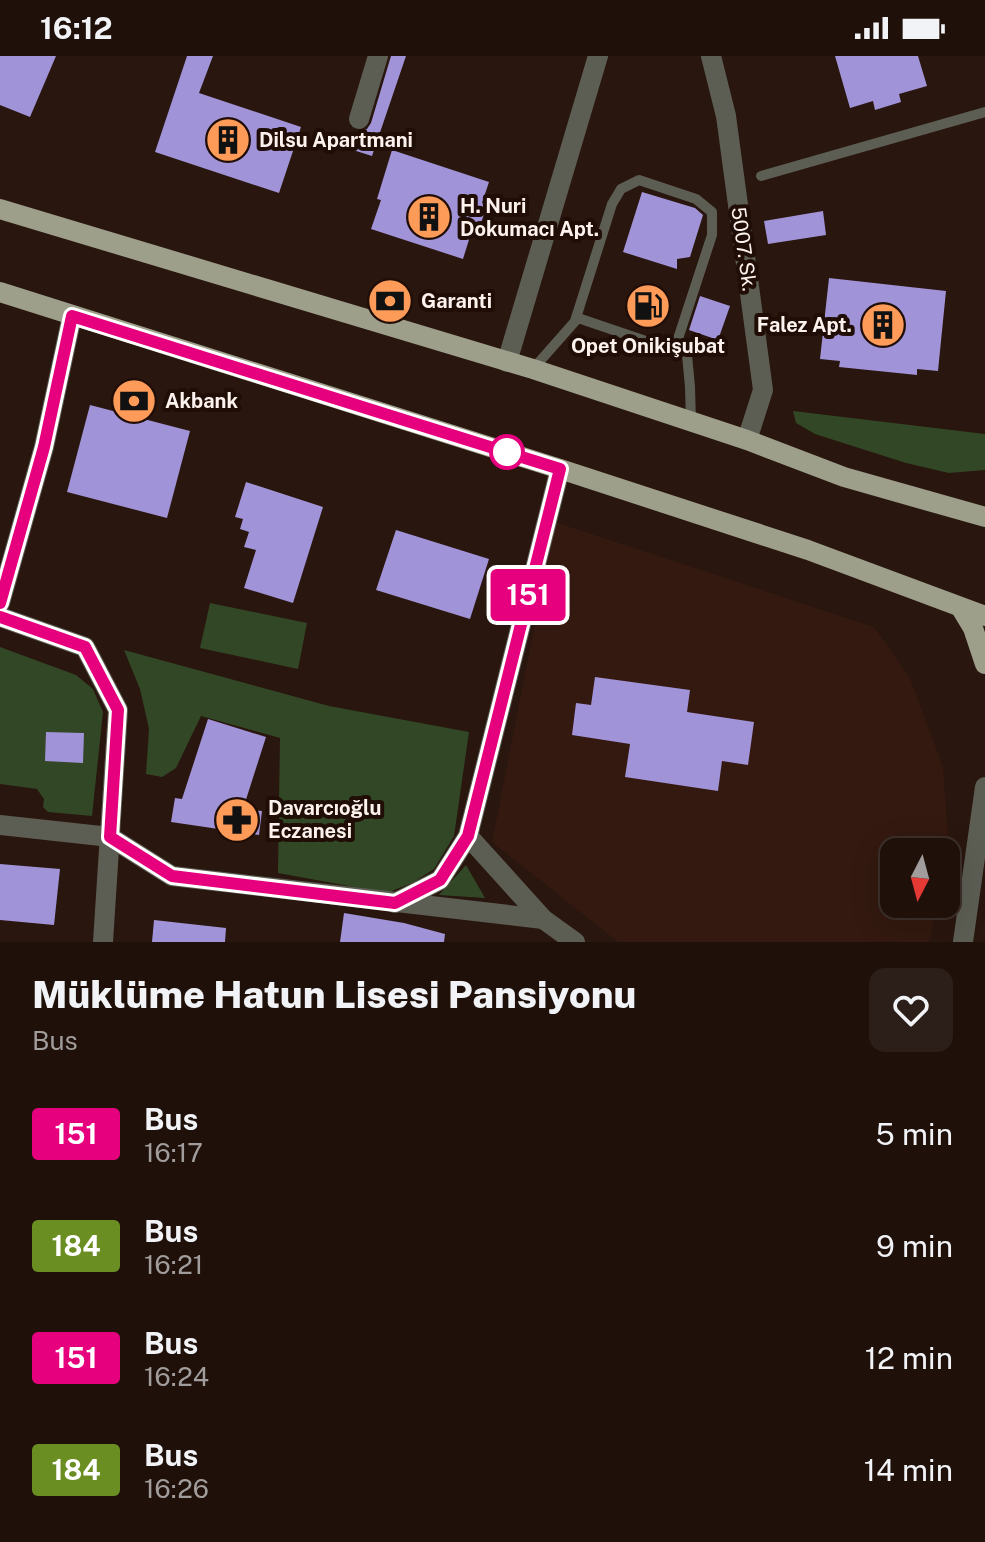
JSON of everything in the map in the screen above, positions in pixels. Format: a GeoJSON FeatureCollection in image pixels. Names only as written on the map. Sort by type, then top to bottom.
{"type":"FeatureCollection","features":[{"type":"Feature","properties":{"kind":"main road"},"geometry":{"type":"LineString","coordinates":[[0,209],[533,369],[747,440],[844,477],[985,517]]}},
{"type":"Feature","properties":{"kind":"main road"},"geometry":{"type":"LineString","coordinates":[[0,292],[808,550],[985,616]]}},
{"type":"Feature","properties":{"kind":"main road"},"geometry":{"type":"LineString","coordinates":[[961,608],[973,628],[985,664]]}},
{"type":"Feature","properties":{"kind":"street"},"geometry":{"type":"LineString","coordinates":[[359,119],[378,56]]}},
{"type":"Feature","properties":{"kind":"street"},"geometry":{"type":"LineString","coordinates":[[507,362],[598,56]]}},
{"type":"Feature","properties":{"kind":"street","name":"5007. Sk."},"geometry":{"type":"LineString","coordinates":[[711,56],[726,116],[763,390],[747,440]]}},
{"type":"Feature","properties":{"kind":"street"},"geometry":{"type":"LineString","coordinates":[[0,603],[44,447],[72,316]]}},
{"type":"Feature","properties":{"kind":"street"},"geometry":{"type":"LineString","coordinates":[[395,903],[440,880],[468,836],[560,469]]}},
{"type":"Feature","properties":{"kind":"street"},"geometry":{"type":"LineString","coordinates":[[0,617],[85,647],[118,710],[103,942]]}},
{"type":"Feature","properties":{"kind":"street"},"geometry":{"type":"LineString","coordinates":[[963,942],[985,787]]}},
{"type":"Feature","properties":{"kind":"street"},"geometry":{"type":"LineString","coordinates":[[0,825],[110,837],[172,876],[543,919]]}},
{"type":"Feature","properties":{"kind":"street"},"geometry":{"type":"LineString","coordinates":[[468,836],[543,919],[575,942]]}},
{"type":"Feature","properties":{"kind":"lane"},"geometry":{"type":"LineString","coordinates":[[761,176],[985,112]]}},
{"type":"Feature","properties":{"kind":"lane"},"geometry":{"type":"LineString","coordinates":[[575,321],[612,204],[621,189],[639,180],[696,199],[712,212],[712,235],[674,351]]}},
{"type":"Feature","properties":{"kind":"lane"},"geometry":{"type":"LineString","coordinates":[[533,369],[578,318],[687,355],[691,422]]}},
{"type":"Feature","properties":{"kind":"shaded area"},"geometry":{"type":"Polygon","coordinates":[[[555,522],[874,627],[910,678],[943,767],[948,838],[880,838],[880,918],[934,918],[929,942],[618,942],[492,842],[555,522]]]}},
{"type":"Feature","properties":{"kind":"green space"},"geometry":{"type":"Polygon","coordinates":[[[793,411],[985,434],[985,470],[949,473],[906,463],[815,434],[796,423],[793,411]]]}},
{"type":"Feature","properties":{"kind":"green space"},"geometry":{"type":"Polygon","coordinates":[[[210,603],[307,623],[298,669],[200,648],[210,603]]]}},
{"type":"Feature","properties":{"kind":"green space"},"geometry":{"type":"Polygon","coordinates":[[[0,647],[76,675],[93,689],[103,712],[92,816],[48,812],[37,789],[0,784],[0,647]]]}},
{"type":"Feature","properties":{"kind":"green space"},"geometry":{"type":"Polygon","coordinates":[[[124,650],[329,706],[469,732],[454,836],[434,869],[414,882],[387,893],[278,873],[280,738],[201,716],[176,768],[162,777],[146,774],[149,729],[140,689],[124,650]]]}},
{"type":"Feature","properties":{"kind":"green space"},"geometry":{"type":"Polygon","coordinates":[[[466,865],[485,898],[439,895],[466,865]]]}},
{"type":"Feature","properties":{"kind":"building"},"geometry":{"type":"Polygon","coordinates":[[[0,56],[56,56],[30,117],[0,105],[0,56]]]}},
{"type":"Feature","properties":{"kind":"building","name":"Dilsu Apartmani"},"geometry":{"type":"Polygon","coordinates":[[[187,56],[213,56],[199,93],[301,127],[279,193],[155,152],[187,56]]]}},
{"type":"Feature","properties":{"kind":"building"},"geometry":{"type":"Polygon","coordinates":[[[391,56],[406,56],[372,156],[353,150],[359,132],[371,123],[391,56]]]}},
{"type":"Feature","properties":{"kind":"building"},"geometry":{"type":"Polygon","coordinates":[[[835,56],[918,56],[927,86],[899,94],[901,102],[875,110],[873,101],[850,108],[835,56]]]}},
{"type":"Feature","properties":{"kind":"building","name":"H. Nuri Dokumacı Apt."},"geometry":{"type":"Polygon","coordinates":[[[392,150],[489,182],[482,203],[487,205],[478,232],[472,230],[463,259],[371,229],[392,150]]]}},
{"type":"Feature","properties":{"kind":"building"},"geometry":{"type":"Polygon","coordinates":[[[642,192],[695,208],[703,215],[690,257],[677,259],[677,269],[623,252],[642,192]]]}},
{"type":"Feature","properties":{"kind":"building"},"geometry":{"type":"Polygon","coordinates":[[[823,211],[826,235],[768,244],[764,221],[823,211]]]}},
{"type":"Feature","properties":{"kind":"building","name":"Falez Apt."},"geometry":{"type":"Polygon","coordinates":[[[829,278],[946,291],[938,371],[917,369],[917,375],[839,367],[840,361],[820,359],[829,278]]]}},
{"type":"Feature","properties":{"kind":"building"},"geometry":{"type":"Polygon","coordinates":[[[700,296],[730,306],[718,340],[689,330],[700,296]]]}},
{"type":"Feature","properties":{"kind":"building"},"geometry":{"type":"Polygon","coordinates":[[[90,405],[190,431],[167,518],[67,492],[90,405]]]}},
{"type":"Feature","properties":{"kind":"building"},"geometry":{"type":"Polygon","coordinates":[[[246,482],[323,507],[293,603],[244,588],[256,550],[244,547],[249,532],[240,529],[243,519],[235,517],[246,482]]]}},
{"type":"Feature","properties":{"kind":"building"},"geometry":{"type":"Polygon","coordinates":[[[396,530],[489,559],[470,619],[376,590],[396,530]]]}},
{"type":"Feature","properties":{"kind":"building"},"geometry":{"type":"Polygon","coordinates":[[[595,677],[690,690],[687,712],[754,722],[748,765],[722,761],[718,791],[625,777],[630,744],[572,735],[576,703],[591,705],[595,677]]]}},
{"type":"Feature","properties":{"kind":"building"},"geometry":{"type":"Polygon","coordinates":[[[208,719],[266,737],[243,809],[262,811],[259,835],[171,822],[175,798],[182,799],[208,719]]]}},
{"type":"Feature","properties":{"kind":"building"},"geometry":{"type":"Polygon","coordinates":[[[46,732],[84,733],[83,763],[45,761],[46,732]]]}},
{"type":"Feature","properties":{"kind":"building"},"geometry":{"type":"Polygon","coordinates":[[[0,864],[60,869],[54,925],[0,920],[0,864]]]}},
{"type":"Feature","properties":{"kind":"building"},"geometry":{"type":"Polygon","coordinates":[[[344,913],[404,923],[445,934],[444,942],[340,942],[344,913]]]}},
{"type":"Feature","properties":{"kind":"building"},"geometry":{"type":"Polygon","coordinates":[[[154,920],[226,928],[225,942],[152,942],[154,920]]]}},
{"type":"Feature","properties":{"kind":"bus line","name":"151"},"geometry":{"type":"LineString","coordinates":[[0,603],[44,447],[72,316],[560,469],[468,836],[440,880],[395,903],[172,876],[110,837],[118,710],[85,647],[0,617]]}},
{"type":"Feature","properties":{"kind":"place","name":"Dilsu Apartmani"},"geometry":{"type":"Point","coordinates":[228,140]}},
{"type":"Feature","properties":{"kind":"place","name":"H. Nuri Dokumacı Apt."},"geometry":{"type":"Point","coordinates":[429,217]}},
{"type":"Feature","properties":{"kind":"place","name":"Garanti"},"geometry":{"type":"Point","coordinates":[390,301]}},
{"type":"Feature","properties":{"kind":"place","name":"Opet Onikişubat"},"geometry":{"type":"Point","coordinates":[648,306]}},
{"type":"Feature","properties":{"kind":"place","name":"Falez Apt."},"geometry":{"type":"Point","coordinates":[883,325]}},
{"type":"Feature","properties":{"kind":"place","name":"Akbank"},"geometry":{"type":"Point","coordinates":[134,401]}},
{"type":"Feature","properties":{"kind":"place","name":"Davarcıoğlu Eczanesi"},"geometry":{"type":"Point","coordinates":[237,820]}}]}
